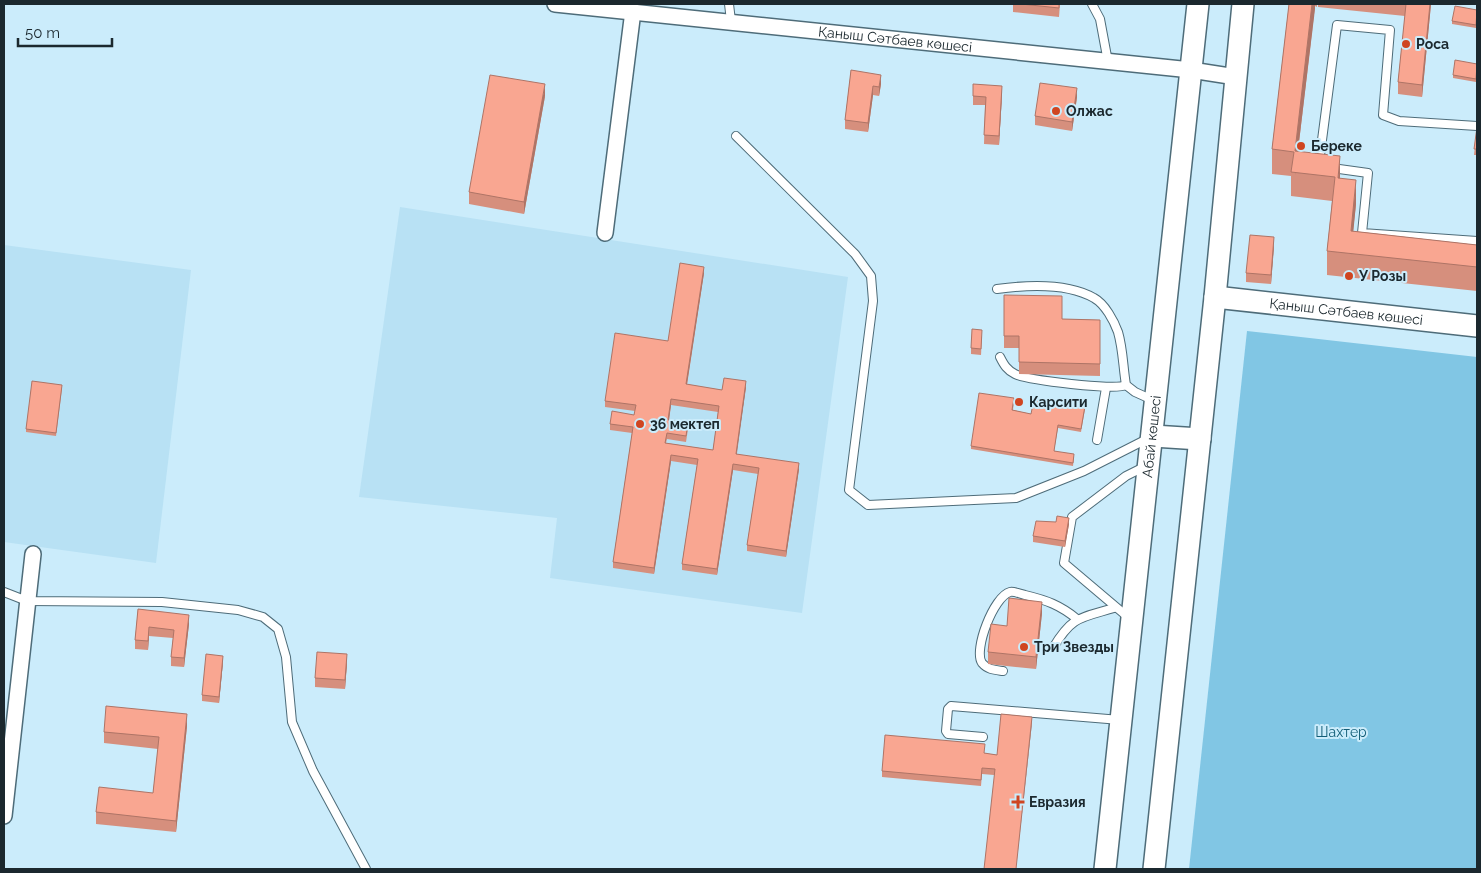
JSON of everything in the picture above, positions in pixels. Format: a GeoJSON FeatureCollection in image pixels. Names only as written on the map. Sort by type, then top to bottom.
{"type":"FeatureCollection","features":[{"type":"Feature","properties":{"kind":"main road","name":"Абай көшесі"},"geometry":{"type":"LineString","coordinates":[[1105,869],[1198,4]]}},
{"type":"Feature","properties":{"kind":"main road"},"geometry":{"type":"LineString","coordinates":[[1154,869],[1215,297],[1243,4]]}},
{"type":"Feature","properties":{"kind":"main road","name":"Қаныш Сәтбаев көшесі"},"geometry":{"type":"LineString","coordinates":[[1215,297],[1477,326]]}},
{"type":"Feature","properties":{"kind":"main road"},"geometry":{"type":"LineString","coordinates":[[1153,436],[1200,439]]}},
{"type":"Feature","properties":{"kind":"street","name":"Қаныш Сәтбаев көшесі"},"geometry":{"type":"LineString","coordinates":[[555,4],[1191,70],[1236,77]]}},
{"type":"Feature","properties":{"kind":"street"},"geometry":{"type":"LineString","coordinates":[[604,234],[633,11]]}},
{"type":"Feature","properties":{"kind":"street"},"geometry":{"type":"LineString","coordinates":[[4,816],[33,554]]}},
{"type":"Feature","properties":{"kind":"lane"},"geometry":{"type":"LineString","coordinates":[[729,4],[731,21]]}},
{"type":"Feature","properties":{"kind":"lane"},"geometry":{"type":"LineString","coordinates":[[1092,4],[1100,19],[1108,62]]}},
{"type":"Feature","properties":{"kind":"lane"},"geometry":{"type":"LineString","coordinates":[[1477,126],[1400,122],[1383,115],[1390,30],[1337,25],[1318,166],[1368,173],[1362,233],[1477,240]]}},
{"type":"Feature","properties":{"kind":"lane"},"geometry":{"type":"LineString","coordinates":[[736,136],[856,254],[871,276],[873,301],[848,490],[868,505],[1016,498],[1084,471],[1153,436]]}},
{"type":"Feature","properties":{"kind":"lane"},"geometry":{"type":"LineString","coordinates":[[997,289],[1058,288],[1082,293],[1096,299],[1108,313],[1117,330],[1122,349],[1126,385],[1135,392],[1156,402]]}},
{"type":"Feature","properties":{"kind":"lane"},"geometry":{"type":"LineString","coordinates":[[1000,357],[1006,368],[1017,375],[1106,388],[1121,388],[1126,385]]}},
{"type":"Feature","properties":{"kind":"lane"},"geometry":{"type":"LineString","coordinates":[[1097,440],[1106,388]]}},
{"type":"Feature","properties":{"kind":"lane"},"geometry":{"type":"LineString","coordinates":[[1133,621],[1114,608],[1064,563],[1072,517],[1126,476],[1150,464]]}},
{"type":"Feature","properties":{"kind":"lane"},"geometry":{"type":"LineString","coordinates":[[4,592],[27,601],[172,603],[238,610],[262,617],[278,629],[286,657],[292,722],[313,771],[366,869]]}},
{"type":"Feature","properties":{"kind":"lane"},"geometry":{"type":"LineString","coordinates":[[1003,671],[989,669],[981,662],[978,647],[996,604],[1002,596],[1011,592],[1049,601],[1077,619]]}},
{"type":"Feature","properties":{"kind":"lane"},"geometry":{"type":"LineString","coordinates":[[1053,648],[1068,625],[1077,619],[1114,608]]}},
{"type":"Feature","properties":{"kind":"lane"},"geometry":{"type":"LineString","coordinates":[[984,737],[948,734],[946,732],[948,709],[952,706],[1122,720]]}},
{"type":"Feature","properties":{"kind":"shaded area"},"geometry":{"type":"Polygon","coordinates":[[[400,207],[848,277],[802,613],[550,578],[557,518],[359,497],[400,207]]]}},
{"type":"Feature","properties":{"kind":"shaded area"},"geometry":{"type":"Polygon","coordinates":[[[4,245],[191,270],[156,563],[4,542],[4,245]]]}},
{"type":"Feature","properties":{"kind":"green space","name":"Шахтер"},"geometry":{"type":"Polygon","coordinates":[[[1247,331],[1477,357],[1477,869],[1189,869],[1247,331]]]}},
{"type":"Feature","properties":{"kind":"building"},"geometry":{"type":"Polygon","coordinates":[[[1021,4],[1059,4],[1059,8],[1021,4]]]}},
{"type":"Feature","properties":{"kind":"building"},"geometry":{"type":"Polygon","coordinates":[[[1289,4],[1312,4],[1295,151],[1340,156],[1338,178],[1356,180],[1351,231],[1477,245],[1477,267],[1327,251],[1335,177],[1291,172],[1294,152],[1272,149],[1289,4]]]}},
{"type":"Feature","properties":{"kind":"building"},"geometry":{"type":"Polygon","coordinates":[[[1406,4],[1430,4],[1422,85],[1398,82],[1406,4]]]}},
{"type":"Feature","properties":{"kind":"building"},"geometry":{"type":"Polygon","coordinates":[[[1455,6],[1477,10],[1476,25],[1452,21],[1455,6]]]}},
{"type":"Feature","properties":{"kind":"building"},"geometry":{"type":"Polygon","coordinates":[[[1455,60],[1477,64],[1476,79],[1453,75],[1455,60]]]}},
{"type":"Feature","properties":{"kind":"building"},"geometry":{"type":"Polygon","coordinates":[[[851,70],[881,75],[879,87],[873,86],[868,123],[845,120],[851,70]]]}},
{"type":"Feature","properties":{"kind":"building"},"geometry":{"type":"Polygon","coordinates":[[[490,75],[545,84],[524,202],[469,192],[490,75]]]}},
{"type":"Feature","properties":{"kind":"building","name":"Олжас"},"geometry":{"type":"Polygon","coordinates":[[[1040,83],[1077,88],[1072,122],[1035,116],[1040,83]]]}},
{"type":"Feature","properties":{"kind":"building"},"geometry":{"type":"Polygon","coordinates":[[[973,84],[1002,86],[999,136],[984,135],[986,97],[973,96],[973,84]]]}},
{"type":"Feature","properties":{"kind":"building"},"geometry":{"type":"Polygon","coordinates":[[[1477,127],[1477,149],[1474,149],[1477,127]]]}},
{"type":"Feature","properties":{"kind":"building"},"geometry":{"type":"Polygon","coordinates":[[[1250,235],[1274,237],[1271,275],[1246,273],[1250,235]]]}},
{"type":"Feature","properties":{"kind":"building","name":"36 мектеп"},"geometry":{"type":"Polygon","coordinates":[[[680,263],[704,267],[686,384],[722,390],[724,378],[746,381],[736,454],[799,463],[786,551],[747,545],[759,468],[733,464],[717,569],[682,564],[698,459],[671,455],[654,568],[613,562],[633,427],[610,424],[612,411],[634,415],[636,405],[605,401],[615,333],[668,341],[680,263]],[[671,399],[668,420],[688,423],[686,436],[667,433],[665,443],[713,450],[719,406],[671,399]]]}},
{"type":"Feature","properties":{"kind":"building"},"geometry":{"type":"Polygon","coordinates":[[[1004,295],[1062,296],[1062,319],[1100,320],[1100,364],[1019,362],[1019,336],[1004,336],[1004,295]]]}},
{"type":"Feature","properties":{"kind":"building"},"geometry":{"type":"Polygon","coordinates":[[[972,329],[982,330],[981,349],[971,348],[972,329]]]}},
{"type":"Feature","properties":{"kind":"building"},"geometry":{"type":"Polygon","coordinates":[[[32,381],[62,385],[56,433],[26,429],[32,381]]]}},
{"type":"Feature","properties":{"kind":"building"},"geometry":{"type":"Polygon","coordinates":[[[979,393],[1014,398],[1012,410],[1031,414],[1034,399],[1085,406],[1081,429],[1058,425],[1054,451],[1074,454],[1073,463],[971,446],[979,393]]]}},
{"type":"Feature","properties":{"kind":"building"},"geometry":{"type":"Polygon","coordinates":[[[1057,516],[1069,518],[1065,541],[1033,536],[1036,521],[1056,522],[1057,516]]]}},
{"type":"Feature","properties":{"kind":"building"},"geometry":{"type":"Polygon","coordinates":[[[1009,598],[1042,602],[1036,657],[988,652],[991,624],[1007,626],[1009,598]]]}},
{"type":"Feature","properties":{"kind":"building"},"geometry":{"type":"Polygon","coordinates":[[[138,609],[189,615],[184,658],[171,657],[174,630],[149,627],[148,641],[135,640],[138,609]]]}},
{"type":"Feature","properties":{"kind":"building"},"geometry":{"type":"Polygon","coordinates":[[[317,652],[347,654],[345,680],[315,678],[317,652]]]}},
{"type":"Feature","properties":{"kind":"building"},"geometry":{"type":"Polygon","coordinates":[[[206,654],[223,656],[219,697],[202,695],[206,654]]]}},
{"type":"Feature","properties":{"kind":"building"},"geometry":{"type":"Polygon","coordinates":[[[106,706],[187,714],[176,821],[96,812],[99,787],[153,793],[159,737],[104,732],[106,706]]]}},
{"type":"Feature","properties":{"kind":"building"},"geometry":{"type":"Polygon","coordinates":[[[1001,714],[1032,717],[1016,869],[984,869],[995,769],[982,768],[981,780],[882,771],[885,735],[985,744],[984,753],[997,755],[1001,714]]]}},
{"type":"Feature","properties":{"kind":"place","name":"Роса"},"geometry":{"type":"Point","coordinates":[1406,44]}},
{"type":"Feature","properties":{"kind":"place","name":"Олжас"},"geometry":{"type":"Point","coordinates":[1056,111]}},
{"type":"Feature","properties":{"kind":"place","name":"Береке"},"geometry":{"type":"Point","coordinates":[1301,146]}},
{"type":"Feature","properties":{"kind":"place","name":"У Розы"},"geometry":{"type":"Point","coordinates":[1349,276]}},
{"type":"Feature","properties":{"kind":"place","name":"Карсити"},"geometry":{"type":"Point","coordinates":[1019,402]}},
{"type":"Feature","properties":{"kind":"place","name":"36 мектеп"},"geometry":{"type":"Point","coordinates":[640,424]}},
{"type":"Feature","properties":{"kind":"place","name":"Три Звезды"},"geometry":{"type":"Point","coordinates":[1024,647]}},
{"type":"Feature","properties":{"kind":"place","name":"Евразия"},"geometry":{"type":"Point","coordinates":[1018,802]}}]}
